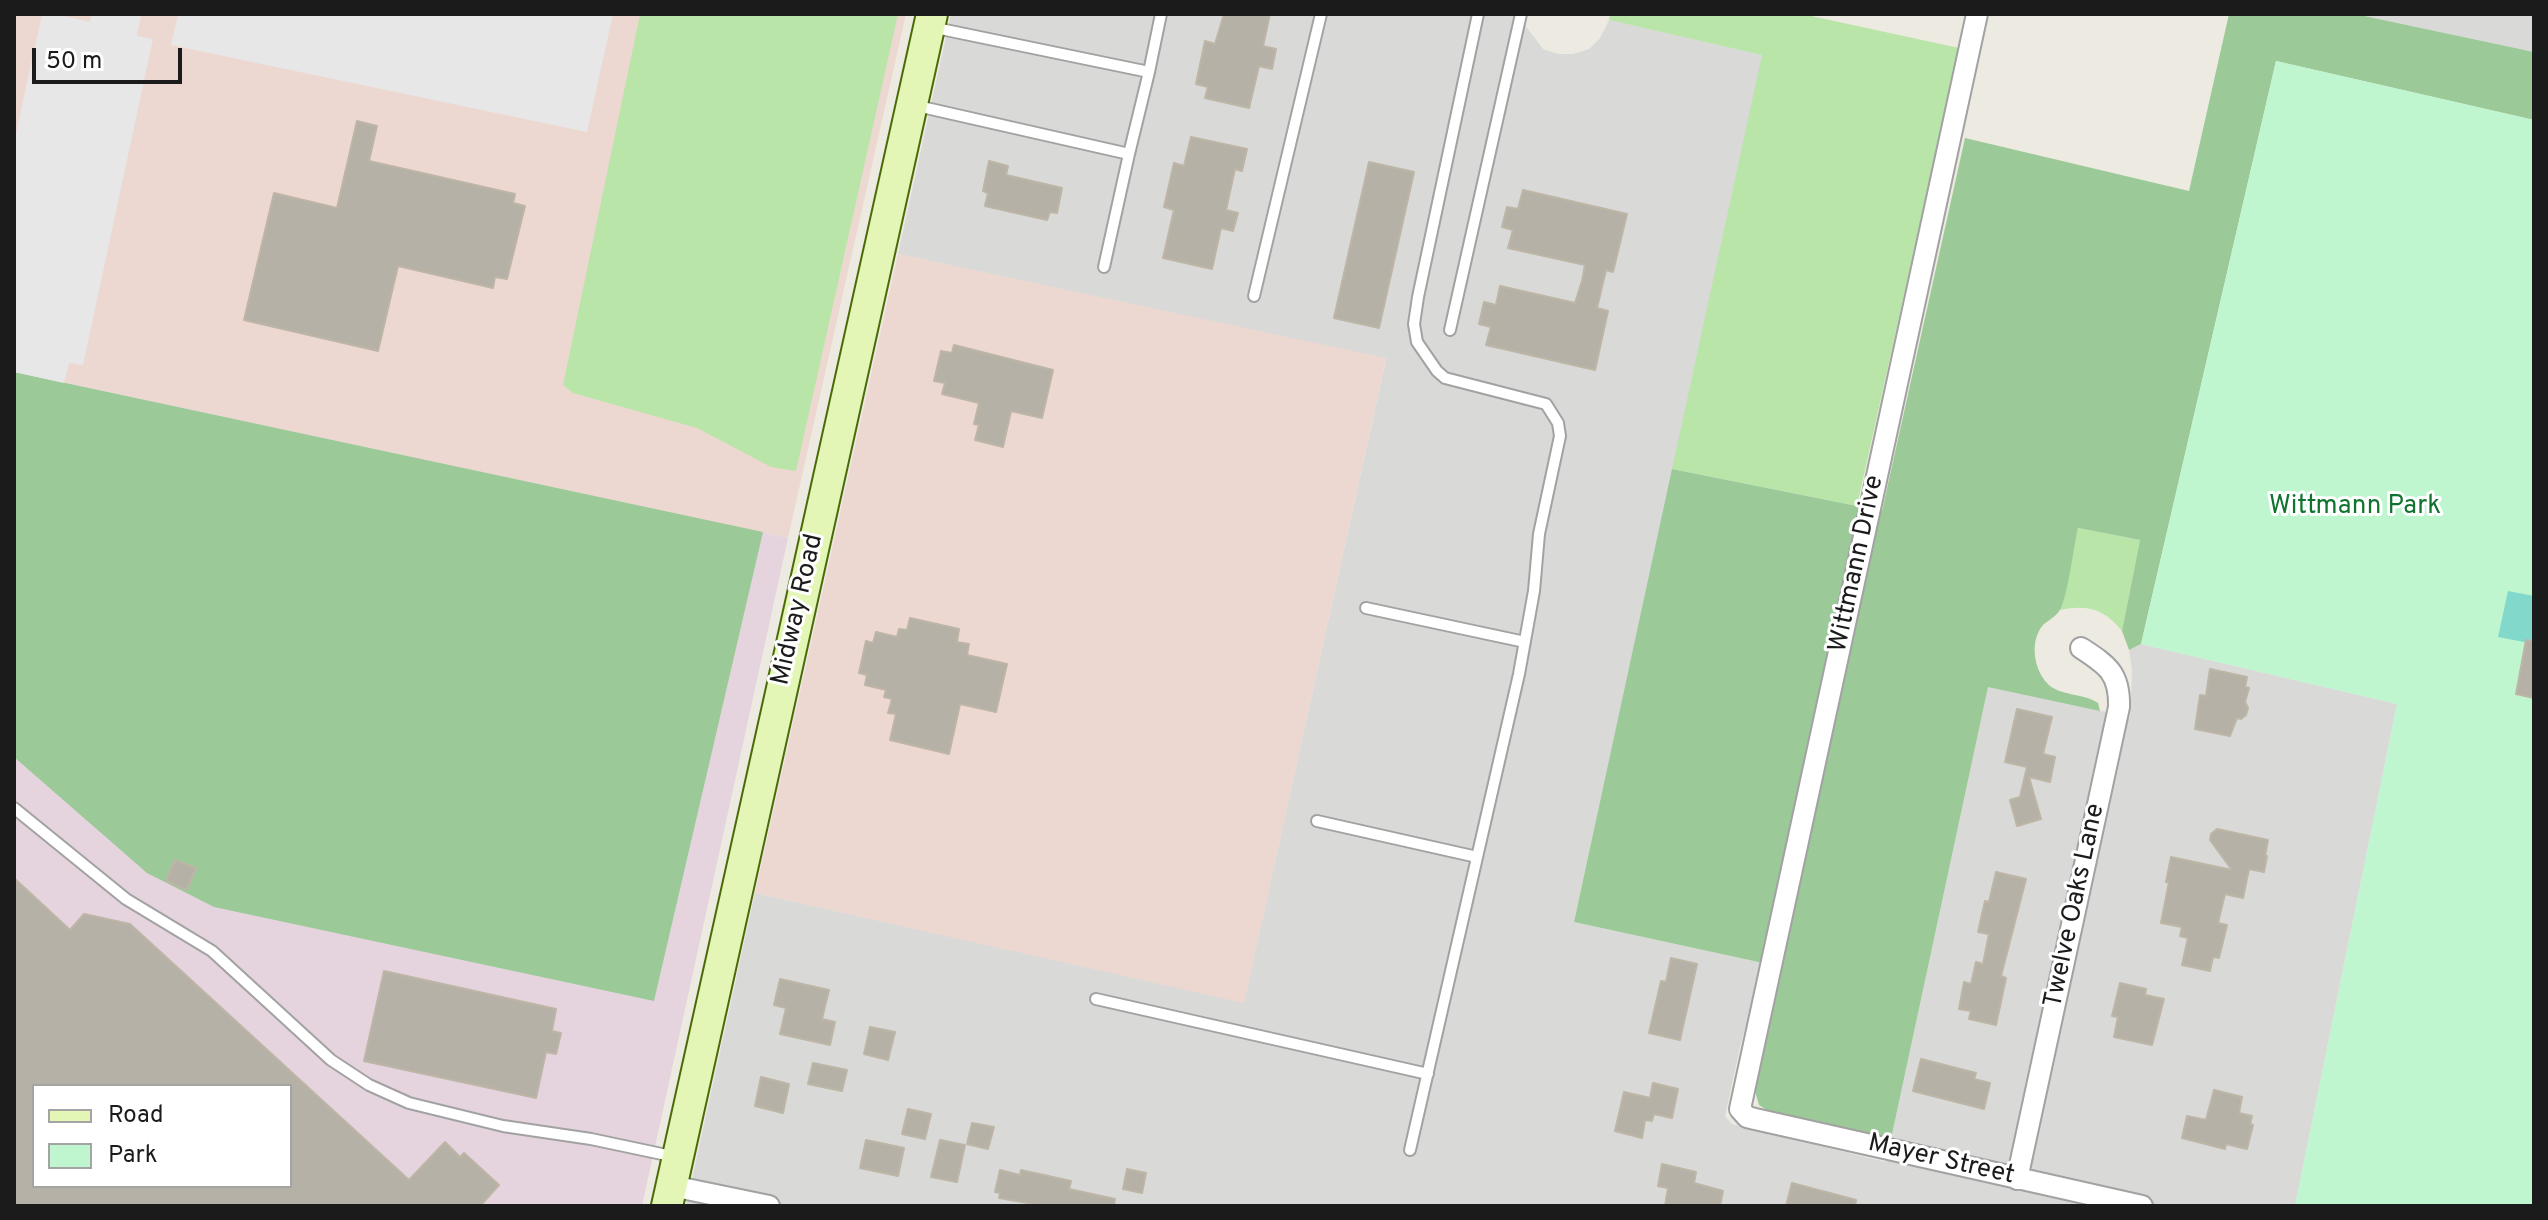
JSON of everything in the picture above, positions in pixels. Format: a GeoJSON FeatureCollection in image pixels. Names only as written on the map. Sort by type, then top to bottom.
{"type":"FeatureCollection","features":[{"type":"Feature","properties":{"kind":"main road","name":"Midway Road"},"geometry":{"type":"LineString","coordinates":[[672,1183],[930,20]]}},
{"type":"Feature","properties":{"kind":"street","name":"Wittmann Drive"},"geometry":{"type":"LineString","coordinates":[[1741,1113],[1740,1101],[1777,945],[1977,14]]}},
{"type":"Feature","properties":{"kind":"street","name":"Twelve Oaks Lane"},"geometry":{"type":"LineString","coordinates":[[2017,1179],[2119,707],[2119,690],[2114,675],[2081,648]]}},
{"type":"Feature","properties":{"kind":"street","name":"Mayer Street"},"geometry":{"type":"LineString","coordinates":[[1741,1113],[1755,1119],[2142,1206]]}},
{"type":"Feature","properties":{"kind":"street"},"geometry":{"type":"LineString","coordinates":[[672,1183],[769,1206]]}},
{"type":"Feature","properties":{"kind":"lane"},"geometry":{"type":"LineString","coordinates":[[1104,267],[1161,14]]}},
{"type":"Feature","properties":{"kind":"lane"},"geometry":{"type":"LineString","coordinates":[[1254,296],[1321,14]]}},
{"type":"Feature","properties":{"kind":"lane"},"geometry":{"type":"LineString","coordinates":[[1410,1150],[1525,642],[1539,534],[1560,436],[1558,423],[1546,404],[1445,378],[1427,359],[1417,342],[1414,324],[1478,14]]}},
{"type":"Feature","properties":{"kind":"lane"},"geometry":{"type":"LineString","coordinates":[[1450,330],[1521,14]]}},
{"type":"Feature","properties":{"kind":"lane"},"geometry":{"type":"LineString","coordinates":[[930,20],[1149,72]]}},
{"type":"Feature","properties":{"kind":"lane"},"geometry":{"type":"LineString","coordinates":[[911,104],[1129,154]]}},
{"type":"Feature","properties":{"kind":"lane"},"geometry":{"type":"LineString","coordinates":[[1366,608],[1525,642]]}},
{"type":"Feature","properties":{"kind":"lane"},"geometry":{"type":"LineString","coordinates":[[14,808],[126,899],[212,951],[331,1060],[369,1085],[409,1103],[503,1126],[591,1139],[672,1183]]}},
{"type":"Feature","properties":{"kind":"lane"},"geometry":{"type":"LineString","coordinates":[[1317,821],[1477,857]]}},
{"type":"Feature","properties":{"kind":"lane"},"geometry":{"type":"LineString","coordinates":[[1096,999],[1428,1074]]}},
{"type":"Feature","properties":{"kind":"shaded area"},"geometry":{"type":"Polygon","coordinates":[[[14,14],[906,14],[788,538],[14,372],[14,14]]]}},
{"type":"Feature","properties":{"kind":"shaded area"},"geometry":{"type":"Polygon","coordinates":[[[42,14],[90,22],[92,14],[141,16],[137,36],[153,39],[83,365],[69,363],[64,383],[14,372],[14,143],[42,14]]]}},
{"type":"Feature","properties":{"kind":"shaded area"},"geometry":{"type":"Polygon","coordinates":[[[178,14],[613,14],[587,132],[171,45],[178,14]]]}},
{"type":"Feature","properties":{"kind":"shaded area"},"geometry":{"type":"Polygon","coordinates":[[[951,14],[1510,14],[1518,16],[1543,49],[1558,54],[1589,49],[1600,38],[1609,20],[1763,55],[1574,922],[1763,963],[1725,1116],[1732,1124],[1745,1128],[1886,1162],[1988,686],[2130,717],[2132,670],[2129,650],[2141,644],[2397,704],[2295,1206],[686,1206],[755,893],[1244,1002],[1386,359],[898,254],[951,14]]]}},
{"type":"Feature","properties":{"kind":"shaded area"},"geometry":{"type":"Polygon","coordinates":[[[2355,14],[2534,14],[2534,52],[2355,14]]]}},
{"type":"Feature","properties":{"kind":"shaded area"},"geometry":{"type":"Polygon","coordinates":[[[898,254],[1386,358],[1244,1003],[755,893],[898,254]]]}},
{"type":"Feature","properties":{"kind":"shaded area"},"geometry":{"type":"Polygon","coordinates":[[[14,372],[788,538],[642,1206],[14,1206],[14,372]]]}},
{"type":"Feature","properties":{"kind":"shaded area"},"geometry":{"type":"Polygon","coordinates":[[[2508,591],[2534,596],[2534,644],[2498,637],[2508,591]]]}},
{"type":"Feature","properties":{"kind":"green space"},"geometry":{"type":"Polygon","coordinates":[[[640,14],[898,14],[796,471],[771,467],[697,428],[573,393],[563,385],[640,14]]]}},
{"type":"Feature","properties":{"kind":"green space"},"geometry":{"type":"Polygon","coordinates":[[[1610,14],[1802,14],[1959,48],[1857,506],[1672,469],[1762,55],[1609,20],[1610,14]]]}},
{"type":"Feature","properties":{"kind":"green space"},"geometry":{"type":"Polygon","coordinates":[[[2229,14],[2355,14],[2534,52],[2534,120],[2276,61],[2141,644],[2129,650],[2122,631],[2140,540],[2078,528],[2061,608],[2039,631],[2035,654],[2039,670],[2047,683],[2098,703],[2100,711],[1988,687],[1891,1139],[1771,1113],[1759,1105],[1753,1084],[1763,963],[1574,922],[1672,469],[1882,511],[1965,138],[2189,191],[2229,14]]]}},
{"type":"Feature","properties":{"kind":"green space","name":"Wittmann Park"},"geometry":{"type":"Polygon","coordinates":[[[2276,61],[2534,120],[2534,1206],[2295,1206],[2397,704],[2141,644],[2276,61]]]}},
{"type":"Feature","properties":{"kind":"green space"},"geometry":{"type":"Polygon","coordinates":[[[14,372],[763,532],[654,1001],[214,907],[147,873],[14,757],[14,372]]]}},
{"type":"Feature","properties":{"kind":"green space"},"geometry":{"type":"Polygon","coordinates":[[[2078,528],[2140,540],[2122,631],[2095,610],[2060,610],[2078,528]]]}},
{"type":"Feature","properties":{"kind":"building"},"geometry":{"type":"Polygon","coordinates":[[[1224,14],[1270,14],[1263,46],[1276,49],[1272,69],[1259,66],[1249,108],[1205,98],[1208,87],[1196,84],[1205,41],[1215,44],[1224,14]]]}},
{"type":"Feature","properties":{"kind":"building"},"geometry":{"type":"Polygon","coordinates":[[[357,121],[377,126],[369,161],[515,194],[513,203],[525,206],[507,279],[495,277],[493,288],[398,266],[378,351],[244,320],[274,193],[337,208],[357,121]]]}},
{"type":"Feature","properties":{"kind":"building"},"geometry":{"type":"Polygon","coordinates":[[[1191,137],[1247,149],[1242,171],[1235,169],[1226,210],[1238,213],[1233,231],[1221,228],[1212,269],[1163,258],[1174,210],[1164,207],[1174,163],[1184,166],[1191,137]]]}},
{"type":"Feature","properties":{"kind":"building"},"geometry":{"type":"Polygon","coordinates":[[[989,161],[1008,166],[1006,175],[1062,188],[1057,213],[1050,212],[1047,220],[985,206],[988,193],[983,191],[989,161]]]}},
{"type":"Feature","properties":{"kind":"building"},"geometry":{"type":"Polygon","coordinates":[[[1369,162],[1414,172],[1379,328],[1334,318],[1369,162]]]}},
{"type":"Feature","properties":{"kind":"building"},"geometry":{"type":"Polygon","coordinates":[[[1523,190],[1627,214],[1613,272],[1606,270],[1597,308],[1608,311],[1595,370],[1486,345],[1491,327],[1479,324],[1484,302],[1496,305],[1500,286],[1575,303],[1582,281],[1585,265],[1508,248],[1513,230],[1502,227],[1507,207],[1518,209],[1523,190]]]}},
{"type":"Feature","properties":{"kind":"building"},"geometry":{"type":"Polygon","coordinates":[[[954,345],[1053,370],[1042,418],[1011,411],[1003,447],[975,440],[979,425],[974,424],[979,403],[942,394],[945,383],[934,381],[941,351],[952,353],[954,345]]]}},
{"type":"Feature","properties":{"kind":"building"},"geometry":{"type":"Polygon","coordinates":[[[910,618],[959,629],[957,642],[969,644],[967,655],[1007,664],[996,712],[960,704],[949,754],[890,740],[896,714],[888,713],[892,699],[884,697],[886,690],[865,685],[867,675],[859,673],[866,641],[873,643],[876,632],[897,637],[899,629],[907,630],[910,618]]]}},
{"type":"Feature","properties":{"kind":"building"},"geometry":{"type":"Polygon","coordinates":[[[2526,640],[2534,641],[2534,698],[2516,694],[2526,640]]]}},
{"type":"Feature","properties":{"kind":"building"},"geometry":{"type":"Polygon","coordinates":[[[2210,669],[2247,677],[2246,715],[2237,718],[2230,736],[2195,729],[2200,695],[2206,696],[2210,669]]]}},
{"type":"Feature","properties":{"kind":"building"},"geometry":{"type":"Polygon","coordinates":[[[2017,709],[2052,717],[2043,754],[2055,757],[2050,782],[2029,777],[2041,819],[2017,826],[2010,800],[2020,797],[2027,767],[2005,762],[2017,709]]]}},
{"type":"Feature","properties":{"kind":"building"},"geometry":{"type":"Polygon","coordinates":[[[2217,829],[2268,840],[2264,872],[2249,869],[2243,898],[2225,894],[2218,923],[2227,925],[2219,958],[2213,957],[2210,971],[2182,965],[2188,938],[2180,936],[2182,927],[2161,923],[2171,857],[2232,870],[2210,840],[2217,829]]]}},
{"type":"Feature","properties":{"kind":"building"},"geometry":{"type":"Polygon","coordinates":[[[175,860],[196,868],[187,890],[166,881],[175,860]]]}},
{"type":"Feature","properties":{"kind":"building"},"geometry":{"type":"Polygon","coordinates":[[[1996,872],[2026,879],[2001,976],[2006,978],[1996,1025],[1969,1019],[1971,1011],[1959,1009],[1964,982],[1971,984],[1976,962],[1983,964],[1989,934],[1978,932],[1996,872]]]}},
{"type":"Feature","properties":{"kind":"building"},"geometry":{"type":"Polygon","coordinates":[[[14,878],[70,930],[84,914],[130,924],[409,1180],[445,1142],[460,1157],[464,1153],[499,1185],[480,1206],[14,1206],[14,878]]]}},
{"type":"Feature","properties":{"kind":"building"},"geometry":{"type":"Polygon","coordinates":[[[1671,958],[1697,964],[1680,1040],[1649,1033],[1661,981],[1666,982],[1671,958]]]}},
{"type":"Feature","properties":{"kind":"building"},"geometry":{"type":"Polygon","coordinates":[[[384,971],[556,1009],[552,1031],[561,1033],[556,1054],[546,1052],[536,1098],[364,1061],[384,971]]]}},
{"type":"Feature","properties":{"kind":"building"},"geometry":{"type":"Polygon","coordinates":[[[780,979],[829,990],[822,1019],[835,1022],[830,1045],[780,1034],[786,1008],[774,1005],[780,979]]]}},
{"type":"Feature","properties":{"kind":"building"},"geometry":{"type":"Polygon","coordinates":[[[2120,983],[2146,989],[2145,995],[2164,999],[2152,1045],[2114,1037],[2118,1017],[2112,1016],[2120,983]]]}},
{"type":"Feature","properties":{"kind":"building"},"geometry":{"type":"Polygon","coordinates":[[[870,1027],[895,1032],[888,1060],[864,1054],[870,1027]]]}},
{"type":"Feature","properties":{"kind":"building"},"geometry":{"type":"Polygon","coordinates":[[[1921,1059],[1976,1073],[1974,1079],[1990,1083],[1984,1109],[1913,1091],[1921,1059]]]}},
{"type":"Feature","properties":{"kind":"building"},"geometry":{"type":"Polygon","coordinates":[[[813,1063],[847,1070],[842,1091],[808,1084],[813,1063]]]}},
{"type":"Feature","properties":{"kind":"building"},"geometry":{"type":"Polygon","coordinates":[[[761,1077],[789,1084],[783,1113],[755,1106],[761,1077]]]}},
{"type":"Feature","properties":{"kind":"building"},"geometry":{"type":"Polygon","coordinates":[[[1653,1083],[1678,1089],[1672,1118],[1654,1114],[1652,1121],[1645,1120],[1642,1138],[1615,1131],[1624,1092],[1650,1098],[1653,1083]]]}},
{"type":"Feature","properties":{"kind":"building"},"geometry":{"type":"Polygon","coordinates":[[[2214,1090],[2242,1097],[2239,1113],[2252,1116],[2250,1124],[2253,1125],[2247,1149],[2226,1144],[2225,1149],[2182,1138],[2187,1116],[2206,1120],[2214,1090]]]}},
{"type":"Feature","properties":{"kind":"building"},"geometry":{"type":"Polygon","coordinates":[[[908,1109],[931,1114],[925,1139],[902,1134],[908,1109]]]}},
{"type":"Feature","properties":{"kind":"building"},"geometry":{"type":"Polygon","coordinates":[[[972,1123],[994,1127],[988,1149],[967,1144],[972,1123]]]}},
{"type":"Feature","properties":{"kind":"building"},"geometry":{"type":"Polygon","coordinates":[[[866,1140],[904,1148],[898,1176],[860,1168],[866,1140]]]}},
{"type":"Feature","properties":{"kind":"building"},"geometry":{"type":"Polygon","coordinates":[[[940,1140],[965,1145],[957,1182],[931,1177],[940,1140]]]}},
{"type":"Feature","properties":{"kind":"building"},"geometry":{"type":"Polygon","coordinates":[[[1662,1164],[1696,1172],[1694,1183],[1723,1191],[1720,1206],[1665,1206],[1668,1188],[1658,1186],[1662,1164]]]}},
{"type":"Feature","properties":{"kind":"building"},"geometry":{"type":"Polygon","coordinates":[[[1127,1169],[1146,1173],[1142,1193],[1123,1189],[1127,1169]]]}},
{"type":"Feature","properties":{"kind":"building"},"geometry":{"type":"Polygon","coordinates":[[[1000,1170],[1020,1175],[1021,1170],[1071,1181],[1069,1189],[1115,1199],[1114,1206],[1045,1206],[999,1198],[1000,1193],[995,1192],[1000,1170]]]}},
{"type":"Feature","properties":{"kind":"building"},"geometry":{"type":"Polygon","coordinates":[[[1792,1183],[1856,1200],[1855,1206],[1786,1206],[1792,1183]]]}}]}
